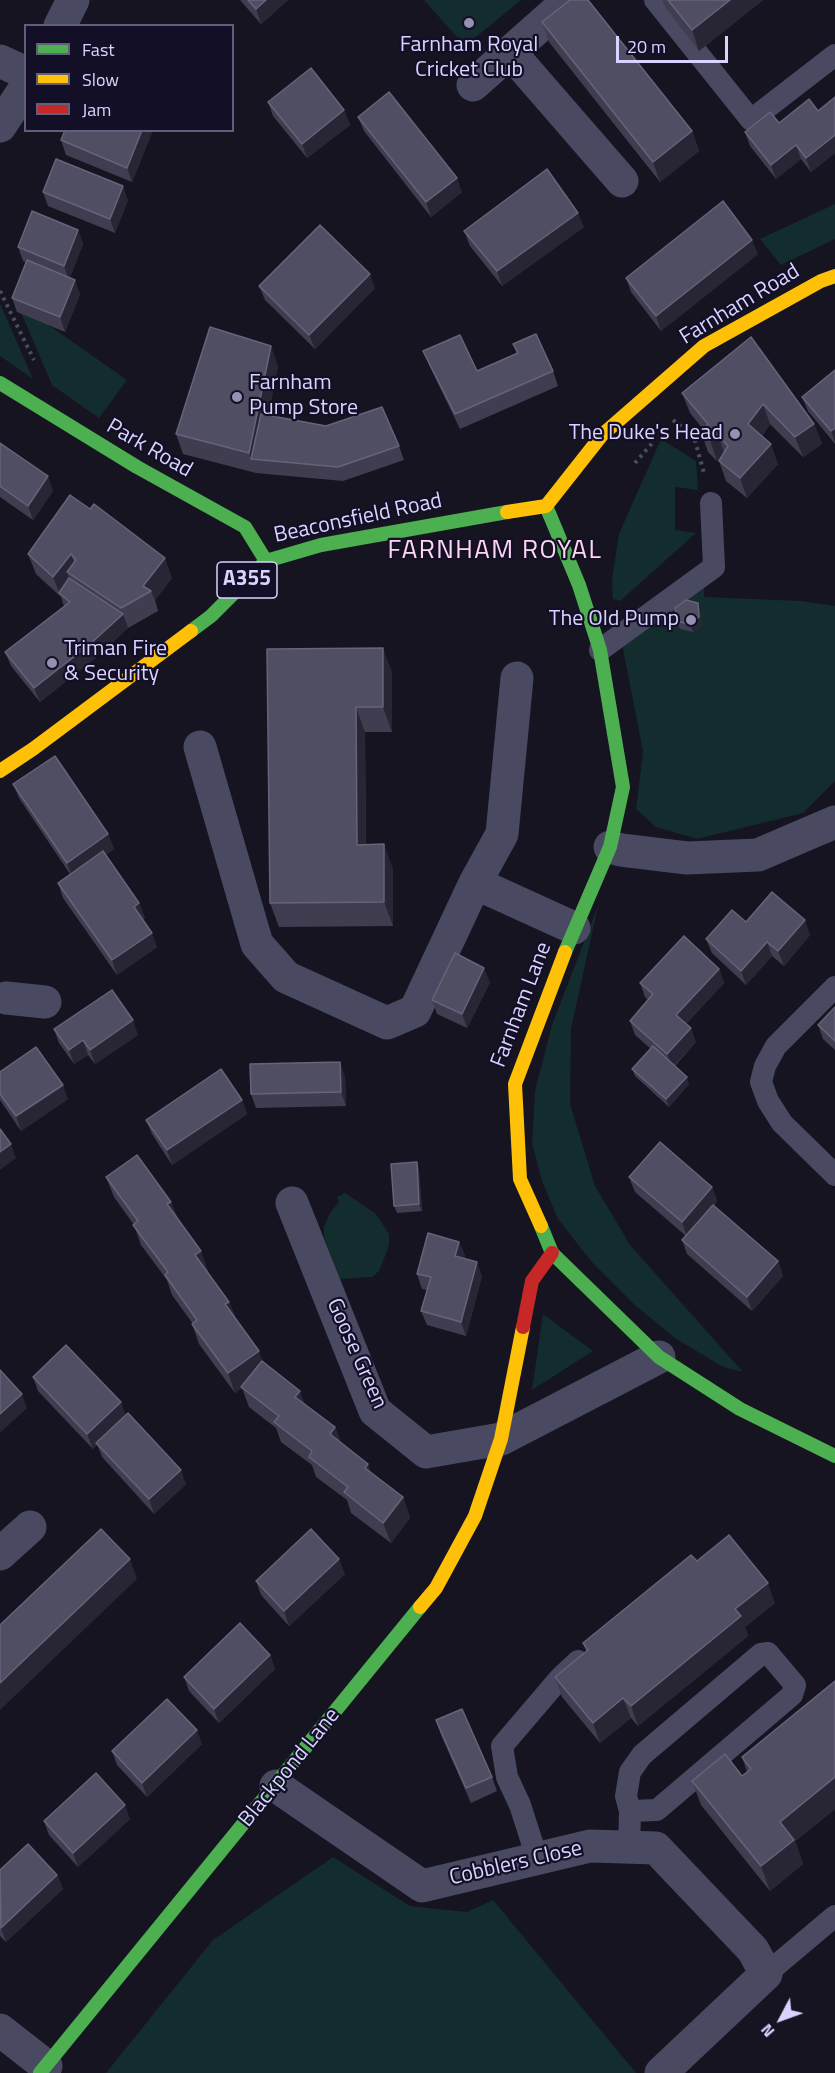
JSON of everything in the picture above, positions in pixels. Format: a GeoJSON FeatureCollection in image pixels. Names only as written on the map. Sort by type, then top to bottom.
{"type":"FeatureCollection","features":[{"type":"Feature","properties":{"kind":"street"},"geometry":{"type":"LineString","coordinates":[[61,24],[73,0]]}},
{"type":"Feature","properties":{"kind":"street"},"geometry":{"type":"LineString","coordinates":[[473,85],[569,0]]}},
{"type":"Feature","properties":{"kind":"street"},"geometry":{"type":"LineString","coordinates":[[510,52],[622,181]]}},
{"type":"Feature","properties":{"kind":"street"},"geometry":{"type":"LineString","coordinates":[[0,61],[24,72]]}},
{"type":"Feature","properties":{"kind":"street"},"geometry":{"type":"LineString","coordinates":[[0,126],[24,90]]}},
{"type":"Feature","properties":{"kind":"street","name":"Farnham Road"},"geometry":{"type":"LineString","coordinates":[[546,506],[602,435],[704,346],[821,281],[835,276]]}},
{"type":"Feature","properties":{"kind":"street","name":"Park Road"},"geometry":{"type":"LineString","coordinates":[[0,383],[66,425],[245,527],[266,561]]}},
{"type":"Feature","properties":{"kind":"street","name":"Beaconsfield Road"},"geometry":{"type":"LineString","coordinates":[[0,771],[33,749],[211,616],[266,561],[321,545],[454,520],[546,506]]}},
{"type":"Feature","properties":{"kind":"street","name":"Farnham Lane"},"geometry":{"type":"LineString","coordinates":[[546,506],[579,585],[600,650],[623,787],[610,847],[574,928],[515,1084],[520,1179],[552,1252],[659,1357],[740,1409],[835,1456]]}},
{"type":"Feature","properties":{"kind":"street"},"geometry":{"type":"LineString","coordinates":[[200,747],[256,944],[286,977],[387,1023],[415,1011],[475,883],[502,834],[517,678]]}},
{"type":"Feature","properties":{"kind":"street"},"geometry":{"type":"LineString","coordinates":[[610,847],[687,858],[758,855],[834,824]]}},
{"type":"Feature","properties":{"kind":"street"},"geometry":{"type":"LineString","coordinates":[[475,883],[574,928]]}},
{"type":"Feature","properties":{"kind":"street"},"geometry":{"type":"LineString","coordinates":[[2,1003],[45,1002]]}},
{"type":"Feature","properties":{"kind":"street","name":"Goose Green"},"geometry":{"type":"LineString","coordinates":[[292,1203],[375,1411],[426,1452],[501,1439]]}},
{"type":"Feature","properties":{"kind":"street","name":"Blackpond Lane"},"geometry":{"type":"LineString","coordinates":[[43,2069],[436,1588],[475,1516],[501,1439],[532,1281],[552,1252]]}},
{"type":"Feature","properties":{"kind":"street"},"geometry":{"type":"LineString","coordinates":[[501,1439],[659,1357]]}},
{"type":"Feature","properties":{"kind":"street"},"geometry":{"type":"LineString","coordinates":[[0,1554],[30,1527]]}},
{"type":"Feature","properties":{"kind":"street","name":"Cobblers Close"},"geometry":{"type":"LineString","coordinates":[[276,1786],[422,1886],[590,1846],[656,1848],[753,1950],[766,1974]]}},
{"type":"Feature","properties":{"kind":"street"},"geometry":{"type":"LineString","coordinates":[[661,2073],[766,1974]]}},
{"type":"Feature","properties":{"kind":"street"},"geometry":{"type":"LineString","coordinates":[[0,2030],[43,2069]]}},
{"type":"Feature","properties":{"kind":"lane"},"geometry":{"type":"LineString","coordinates":[[655,0],[751,120],[835,55]]}},
{"type":"Feature","properties":{"kind":"lane"},"geometry":{"type":"LineString","coordinates":[[600,650],[714,567],[711,503]]}},
{"type":"Feature","properties":{"kind":"lane"},"geometry":{"type":"LineString","coordinates":[[835,987],[776,1046],[765,1066],[761,1082],[768,1101],[782,1123],[835,1175]]}},
{"type":"Feature","properties":{"kind":"lane"},"geometry":{"type":"LineString","coordinates":[[537,1858],[520,1806],[507,1777],[502,1746],[560,1678],[593,1647]]}},
{"type":"Feature","properties":{"kind":"lane"},"geometry":{"type":"LineString","coordinates":[[629,1847],[630,1811],[626,1796],[630,1772],[642,1755],[761,1654],[768,1653],[795,1685],[792,1695],[657,1810],[630,1811]]}},
{"type":"Feature","properties":{"kind":"lane"},"geometry":{"type":"LineString","coordinates":[[766,1974],[834,1918]]}},
{"type":"Feature","properties":{"kind":"path"},"geometry":{"type":"LineString","coordinates":[[665,428],[672,420],[694,437],[711,503]]}},
{"type":"Feature","properties":{"kind":"path"},"geometry":{"type":"LineString","coordinates":[[635,463],[657,437]]}},
{"type":"Feature","properties":{"kind":"green space","name":"Farnham Royal Cricket Club"},"geometry":{"type":"Polygon","coordinates":[[[424,0],[521,0],[465,46],[424,0]]]}},
{"type":"Feature","properties":{"kind":"green space"},"geometry":{"type":"Polygon","coordinates":[[[835,204],[835,239],[781,265],[760,239],[835,204]]]}},
{"type":"Feature","properties":{"kind":"green space"},"geometry":{"type":"Polygon","coordinates":[[[0,303],[33,379],[0,356],[0,303]]]}},
{"type":"Feature","properties":{"kind":"green space"},"geometry":{"type":"Polygon","coordinates":[[[17,303],[127,380],[99,418],[52,385],[17,303]]]}},
{"type":"Feature","properties":{"kind":"green space"},"geometry":{"type":"Polygon","coordinates":[[[661,439],[696,461],[698,490],[675,487],[675,530],[696,533],[620,601],[613,599],[612,580],[619,534],[661,439]]]}},
{"type":"Feature","properties":{"kind":"green space"},"geometry":{"type":"Polygon","coordinates":[[[704,576],[704,597],[801,601],[835,606],[835,781],[803,813],[697,839],[656,827],[636,809],[643,751],[622,644],[704,576]]]}},
{"type":"Feature","properties":{"kind":"green space"},"geometry":{"type":"Polygon","coordinates":[[[598,906],[571,1029],[570,1104],[595,1186],[630,1245],[743,1372],[723,1367],[675,1338],[637,1307],[591,1261],[558,1219],[542,1181],[532,1143],[535,1091],[552,1025],[598,906]]]}},
{"type":"Feature","properties":{"kind":"green space"},"geometry":{"type":"Polygon","coordinates":[[[345,1193],[376,1214],[389,1234],[389,1245],[384,1259],[379,1271],[372,1277],[340,1279],[324,1237],[324,1227],[330,1213],[339,1202],[337,1197],[345,1193]]]}},
{"type":"Feature","properties":{"kind":"green space"},"geometry":{"type":"Polygon","coordinates":[[[543,1314],[593,1351],[532,1390],[543,1314]]]}},
{"type":"Feature","properties":{"kind":"green space"},"geometry":{"type":"Polygon","coordinates":[[[333,1857],[410,1906],[467,1912],[493,1900],[636,2073],[106,2073],[213,1940],[333,1857]]]}},
{"type":"Feature","properties":{"kind":"building"},"geometry":{"type":"Polygon","coordinates":[[[248,0],[266,0],[256,9],[248,0]]]}},
{"type":"Feature","properties":{"kind":"building"},"geometry":{"type":"Polygon","coordinates":[[[570,0],[588,0],[692,131],[653,162],[542,22],[570,0]]]}},
{"type":"Feature","properties":{"kind":"building"},"geometry":{"type":"Polygon","coordinates":[[[668,0],[730,0],[692,30],[668,0]]]}},
{"type":"Feature","properties":{"kind":"building"},"geometry":{"type":"Polygon","coordinates":[[[311,68],[344,110],[302,144],[268,102],[311,68]]]}},
{"type":"Feature","properties":{"kind":"building"},"geometry":{"type":"Polygon","coordinates":[[[389,92],[457,178],[426,202],[358,117],[389,92]]]}},
{"type":"Feature","properties":{"kind":"building"},"geometry":{"type":"Polygon","coordinates":[[[835,97],[835,135],[806,158],[796,145],[771,165],[745,132],[770,112],[779,123],[809,99],[818,111],[835,97]]]}},
{"type":"Feature","properties":{"kind":"building"},"geometry":{"type":"Polygon","coordinates":[[[64,132],[141,132],[127,168],[61,140],[64,132]]]}},
{"type":"Feature","properties":{"kind":"building"},"geometry":{"type":"Polygon","coordinates":[[[56,159],[123,186],[110,219],[43,192],[56,159]]]}},
{"type":"Feature","properties":{"kind":"building"},"geometry":{"type":"Polygon","coordinates":[[[547,169],[578,213],[497,271],[464,231],[547,169]]]}},
{"type":"Feature","properties":{"kind":"building"},"geometry":{"type":"Polygon","coordinates":[[[723,201],[752,240],[656,316],[626,278],[723,201]]]}},
{"type":"Feature","properties":{"kind":"building"},"geometry":{"type":"Polygon","coordinates":[[[32,211],[78,230],[64,266],[18,247],[32,211]]]}},
{"type":"Feature","properties":{"kind":"building"},"geometry":{"type":"Polygon","coordinates":[[[320,225],[370,274],[309,335],[259,286],[320,225]]]}},
{"type":"Feature","properties":{"kind":"building"},"geometry":{"type":"Polygon","coordinates":[[[27,260],[75,280],[60,317],[12,298],[27,260]]]}},
{"type":"Feature","properties":{"kind":"building","name":"Farnham Pump Store"},"geometry":{"type":"Polygon","coordinates":[[[210,327],[271,346],[249,453],[176,434],[210,327]]]}},
{"type":"Feature","properties":{"kind":"building"},"geometry":{"type":"Polygon","coordinates":[[[536,334],[553,371],[455,414],[423,351],[460,335],[477,371],[518,353],[513,344],[536,334]]]}},
{"type":"Feature","properties":{"kind":"building","name":"The Duke's Head"},"geometry":{"type":"Polygon","coordinates":[[[751,337],[814,424],[795,437],[763,404],[748,424],[771,444],[740,478],[719,461],[728,446],[718,435],[710,441],[701,432],[708,424],[682,393],[751,337]]]}},
{"type":"Feature","properties":{"kind":"building"},"geometry":{"type":"Polygon","coordinates":[[[835,370],[835,428],[831,431],[802,397],[835,370]]]}},
{"type":"Feature","properties":{"kind":"building"},"geometry":{"type":"Polygon","coordinates":[[[382,407],[399,446],[338,467],[251,459],[261,414],[326,426],[382,407]]]}},
{"type":"Feature","properties":{"kind":"building"},"geometry":{"type":"Polygon","coordinates":[[[0,443],[48,476],[28,506],[0,486],[0,443]]]}},
{"type":"Feature","properties":{"kind":"building"},"geometry":{"type":"Polygon","coordinates":[[[70,495],[90,509],[94,504],[165,558],[143,586],[151,591],[121,608],[67,572],[76,560],[71,554],[53,577],[28,554],[70,495]]]}},
{"type":"Feature","properties":{"kind":"building"},"geometry":{"type":"Polygon","coordinates":[[[69,578],[123,614],[89,645],[34,688],[5,652],[70,602],[59,593],[69,578]]]}},
{"type":"Feature","properties":{"kind":"building"},"geometry":{"type":"Polygon","coordinates":[[[686,600],[698,603],[699,617],[690,625],[677,621],[675,608],[686,600]]]}},
{"type":"Feature","properties":{"kind":"building"},"geometry":{"type":"Polygon","coordinates":[[[383,648],[383,707],[356,707],[357,845],[384,844],[384,902],[270,903],[267,649],[383,648]]]}},
{"type":"Feature","properties":{"kind":"building"},"geometry":{"type":"Polygon","coordinates":[[[55,756],[108,834],[67,863],[13,784],[55,756]]]}},
{"type":"Feature","properties":{"kind":"building"},"geometry":{"type":"Polygon","coordinates":[[[103,851],[139,903],[134,907],[152,933],[112,960],[58,883],[103,851]]]}},
{"type":"Feature","properties":{"kind":"building"},"geometry":{"type":"Polygon","coordinates":[[[772,892],[805,920],[778,951],[767,942],[741,971],[706,939],[732,910],[746,922],[772,892]]]}},
{"type":"Feature","properties":{"kind":"building"},"geometry":{"type":"Polygon","coordinates":[[[684,936],[719,969],[676,1015],[691,1028],[667,1054],[630,1021],[653,994],[640,983],[684,936]]]}},
{"type":"Feature","properties":{"kind":"building"},"geometry":{"type":"Polygon","coordinates":[[[455,953],[484,968],[462,1014],[432,1000],[455,953]]]}},
{"type":"Feature","properties":{"kind":"building"},"geometry":{"type":"Polygon","coordinates":[[[112,990],[133,1020],[90,1050],[83,1040],[69,1050],[54,1029],[112,990]]]}},
{"type":"Feature","properties":{"kind":"building"},"geometry":{"type":"Polygon","coordinates":[[[835,1007],[835,1041],[818,1025],[835,1007]]]}},
{"type":"Feature","properties":{"kind":"building"},"geometry":{"type":"Polygon","coordinates":[[[653,1046],[687,1077],[666,1099],[632,1069],[653,1046]]]}},
{"type":"Feature","properties":{"kind":"building"},"geometry":{"type":"Polygon","coordinates":[[[36,1047],[63,1085],[16,1116],[0,1094],[0,1072],[36,1047]]]}},
{"type":"Feature","properties":{"kind":"building"},"geometry":{"type":"Polygon","coordinates":[[[340,1062],[341,1092],[251,1094],[250,1064],[340,1062]]]}},
{"type":"Feature","properties":{"kind":"building"},"geometry":{"type":"Polygon","coordinates":[[[221,1069],[242,1100],[167,1150],[146,1120],[221,1069]]]}},
{"type":"Feature","properties":{"kind":"building"},"geometry":{"type":"Polygon","coordinates":[[[0,1129],[11,1144],[0,1152],[0,1129]]]}},
{"type":"Feature","properties":{"kind":"building"},"geometry":{"type":"Polygon","coordinates":[[[660,1142],[712,1187],[682,1222],[629,1177],[660,1142]]]}},
{"type":"Feature","properties":{"kind":"building"},"geometry":{"type":"Polygon","coordinates":[[[137,1155],[171,1202],[167,1204],[201,1251],[195,1255],[229,1302],[225,1304],[259,1351],[228,1373],[192,1324],[197,1320],[165,1275],[168,1272],[133,1225],[138,1221],[106,1177],[137,1155]]]}},
{"type":"Feature","properties":{"kind":"building"},"geometry":{"type":"Polygon","coordinates":[[[417,1162],[419,1204],[394,1206],[391,1164],[417,1162]]]}},
{"type":"Feature","properties":{"kind":"building"},"geometry":{"type":"Polygon","coordinates":[[[713,1205],[778,1261],[747,1297],[682,1240],[713,1205]]]}},
{"type":"Feature","properties":{"kind":"building"},"geometry":{"type":"Polygon","coordinates":[[[428,1233],[459,1242],[455,1256],[477,1262],[461,1322],[421,1311],[431,1277],[417,1274],[428,1233]]]}},
{"type":"Feature","properties":{"kind":"building"},"geometry":{"type":"Polygon","coordinates":[[[66,1345],[121,1402],[87,1434],[33,1377],[66,1345]]]}},
{"type":"Feature","properties":{"kind":"building"},"geometry":{"type":"Polygon","coordinates":[[[262,1361],[300,1391],[295,1397],[335,1427],[330,1434],[368,1464],[365,1468],[403,1497],[383,1523],[344,1492],[348,1487],[309,1457],[312,1451],[274,1422],[279,1416],[241,1387],[262,1361]]]}},
{"type":"Feature","properties":{"kind":"building"},"geometry":{"type":"Polygon","coordinates":[[[0,1370],[22,1394],[0,1414],[0,1370]]]}},
{"type":"Feature","properties":{"kind":"building"},"geometry":{"type":"Polygon","coordinates":[[[128,1413],[181,1470],[149,1499],[96,1443],[128,1413]]]}},
{"type":"Feature","properties":{"kind":"building"},"geometry":{"type":"Polygon","coordinates":[[[101,1529],[130,1559],[0,1683],[0,1625],[101,1529]]]}},
{"type":"Feature","properties":{"kind":"building"},"geometry":{"type":"Polygon","coordinates":[[[311,1529],[339,1559],[284,1611],[256,1581],[311,1529]]]}},
{"type":"Feature","properties":{"kind":"building"},"geometry":{"type":"Polygon","coordinates":[[[729,1535],[768,1583],[735,1609],[741,1616],[631,1706],[623,1698],[593,1723],[555,1677],[588,1650],[583,1643],[691,1555],[697,1561],[729,1535]]]}},
{"type":"Feature","properties":{"kind":"building"},"geometry":{"type":"Polygon","coordinates":[[[240,1623],[270,1655],[214,1709],[184,1677],[240,1623]]]}},
{"type":"Feature","properties":{"kind":"building"},"geometry":{"type":"Polygon","coordinates":[[[835,1681],[835,1777],[780,1822],[794,1840],[761,1866],[692,1781],[725,1754],[742,1776],[751,1769],[742,1757],[835,1681]]]}},
{"type":"Feature","properties":{"kind":"building"},"geometry":{"type":"Polygon","coordinates":[[[167,1699],[197,1730],[142,1783],[112,1751],[167,1699]]]}},
{"type":"Feature","properties":{"kind":"building"},"geometry":{"type":"Polygon","coordinates":[[[462,1709],[492,1777],[466,1788],[436,1720],[462,1709]]]}},
{"type":"Feature","properties":{"kind":"building"},"geometry":{"type":"Polygon","coordinates":[[[96,1773],[125,1805],[73,1853],[44,1821],[96,1773]]]}},
{"type":"Feature","properties":{"kind":"building"},"geometry":{"type":"Polygon","coordinates":[[[28,1844],[57,1875],[1,1928],[0,1870],[28,1844]]]}},
{"type":"Feature","properties":{"kind":"traffic: fast"},"geometry":{"type":"LineString","coordinates":[[0,383],[137,467],[245,527],[266,561]]}},
{"type":"Feature","properties":{"kind":"traffic: fast"},"geometry":{"type":"LineString","coordinates":[[546,506],[579,585],[600,650],[623,787],[610,847],[565,952]]}},
{"type":"Feature","properties":{"kind":"traffic: fast"},"geometry":{"type":"LineString","coordinates":[[191,631],[211,616],[266,561],[321,545],[507,512]]}},
{"type":"Feature","properties":{"kind":"traffic: fast"},"geometry":{"type":"LineString","coordinates":[[541,1226],[552,1253],[659,1357],[740,1409],[835,1456]]}},
{"type":"Feature","properties":{"kind":"traffic: fast"},"geometry":{"type":"LineString","coordinates":[[40,2073],[420,1607]]}},
{"type":"Feature","properties":{"kind":"traffic: slow"},"geometry":{"type":"LineString","coordinates":[[507,512],[546,506],[602,435],[704,346],[821,281],[835,276]]}},
{"type":"Feature","properties":{"kind":"traffic: slow"},"geometry":{"type":"LineString","coordinates":[[0,771],[191,631]]}},
{"type":"Feature","properties":{"kind":"traffic: slow"},"geometry":{"type":"LineString","coordinates":[[541,1226],[520,1179],[515,1084],[565,952]]}},
{"type":"Feature","properties":{"kind":"traffic: slow"},"geometry":{"type":"LineString","coordinates":[[420,1607],[436,1588],[475,1516],[501,1439],[523,1327]]}},
{"type":"Feature","properties":{"kind":"traffic: jam"},"geometry":{"type":"LineString","coordinates":[[523,1327],[532,1281],[552,1253]]}},
{"type":"Feature","properties":{"kind":"place","name":"Farnham Royal Cricket Club"},"geometry":{"type":"Point","coordinates":[469,23]}},
{"type":"Feature","properties":{"kind":"place","name":"Farnham Pump Store"},"geometry":{"type":"Point","coordinates":[237,397]}},
{"type":"Feature","properties":{"kind":"place","name":"The Duke's Head"},"geometry":{"type":"Point","coordinates":[735,434]}},
{"type":"Feature","properties":{"kind":"place","name":"The Old Pump"},"geometry":{"type":"Point","coordinates":[691,620]}},
{"type":"Feature","properties":{"kind":"place","name":"Triman Fire & Security"},"geometry":{"type":"Point","coordinates":[52,663]}},
{"type":"Feature","properties":{"kind":"district","name":"FARNHAM ROYAL"},"geometry":{"type":"Point","coordinates":[495,552]}}]}
